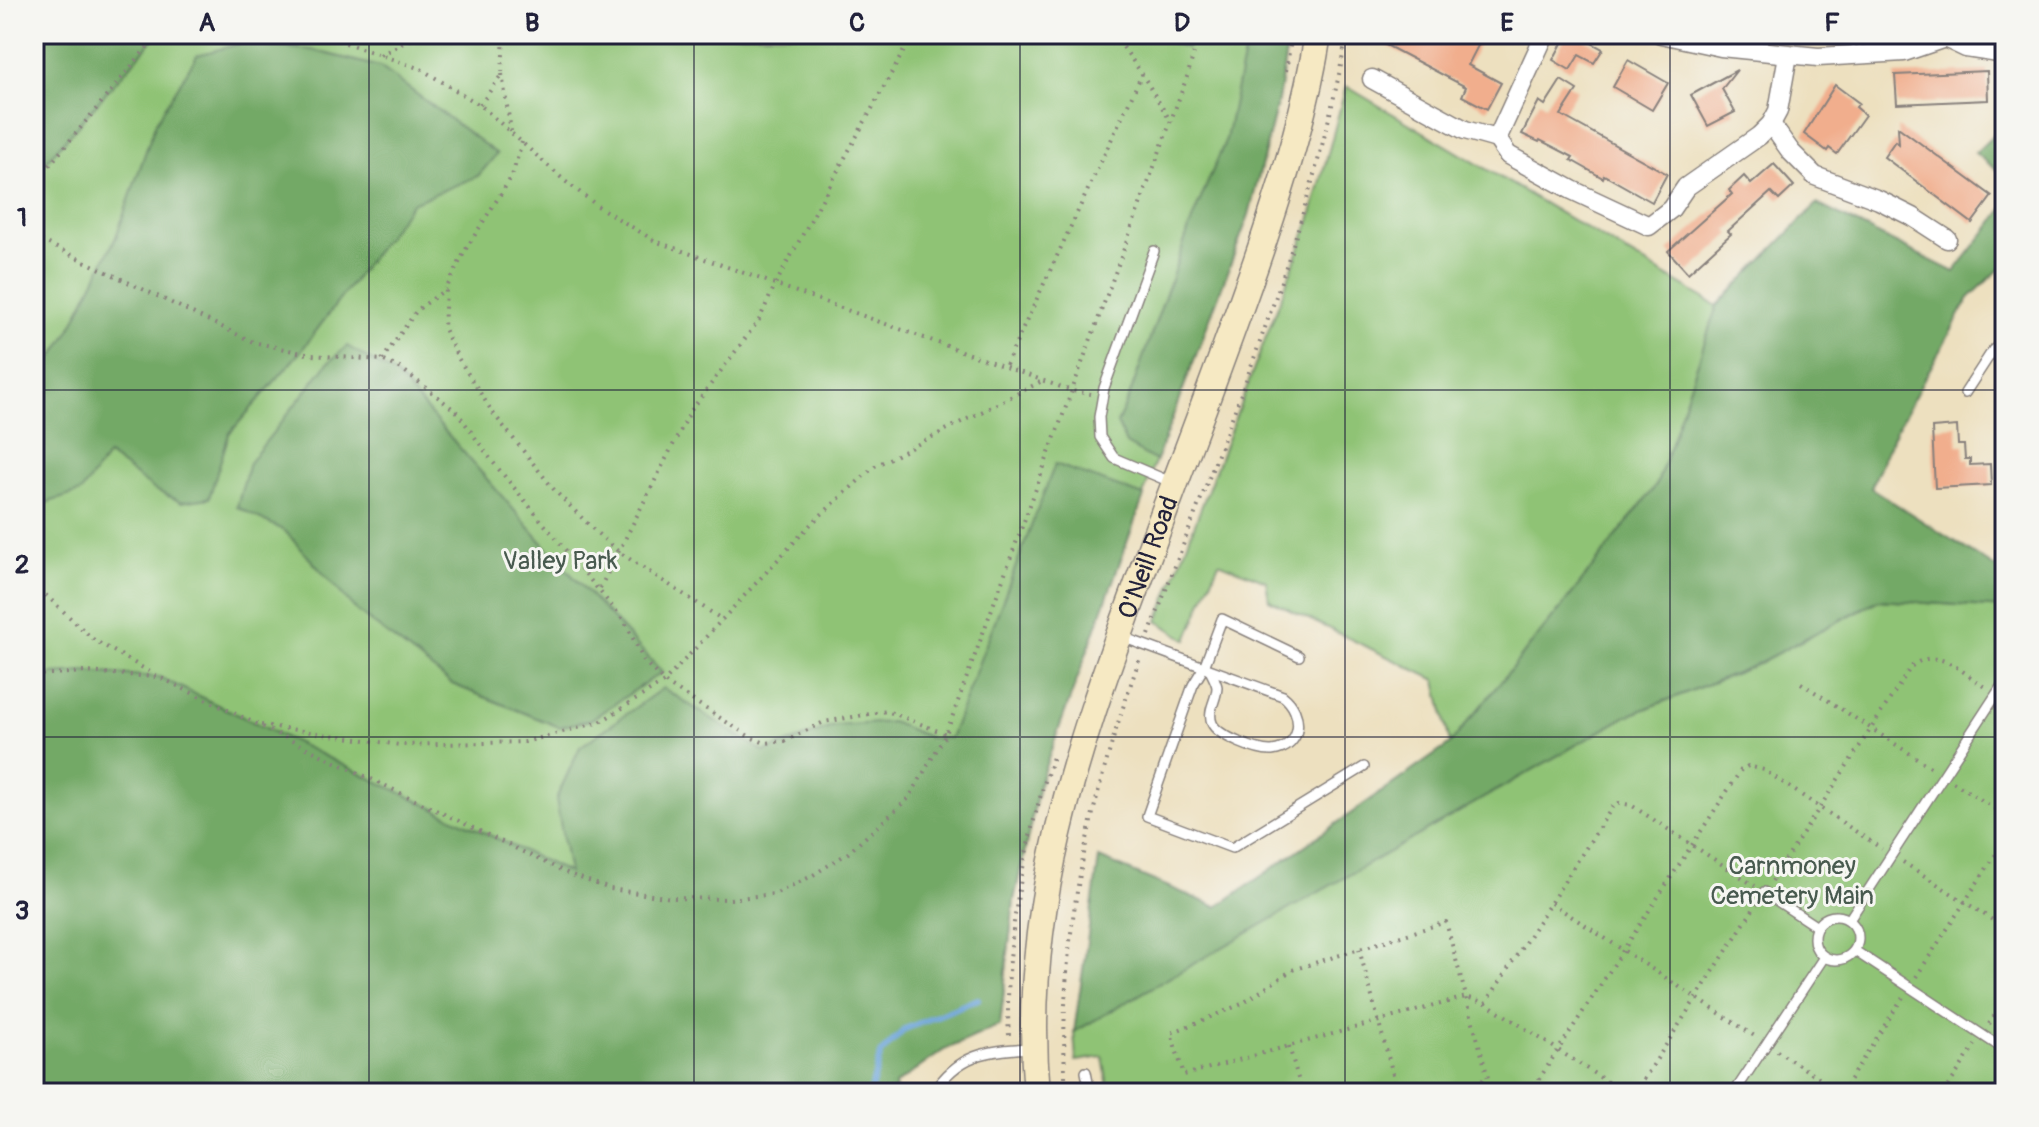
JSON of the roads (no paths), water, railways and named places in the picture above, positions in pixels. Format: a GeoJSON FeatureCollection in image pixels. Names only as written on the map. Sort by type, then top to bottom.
{"type":"FeatureCollection","features":[{"type":"Feature","properties":{"kind":"main road","name":"O'Neill Road"},"geometry":{"type":"LineString","coordinates":[[1037,1093],[1034,1048],[1036,970],[1053,846],[1076,760],[1118,636],[1277,199],[1300,120],[1318,34]]}},
{"type":"Feature","properties":{"kind":"street"},"geometry":{"type":"LineString","coordinates":[[1497,139],[1545,34]]}},
{"type":"Feature","properties":{"kind":"street"},"geometry":{"type":"LineString","coordinates":[[1661,34],[1721,47],[1818,57],[1904,52],[1946,36],[1966,48],[2005,54]]}},
{"type":"Feature","properties":{"kind":"street"},"geometry":{"type":"LineString","coordinates":[[1372,79],[1465,130],[1497,139],[1508,155],[1572,190],[1649,226],[1671,209],[1686,187],[1759,136],[1771,124],[1778,111],[1788,55]]}},
{"type":"Feature","properties":{"kind":"street"},"geometry":{"type":"LineString","coordinates":[[1771,124],[1791,152],[1815,176],[1879,200],[1947,239]]}},
{"type":"Feature","properties":{"kind":"lane"},"geometry":{"type":"LineString","coordinates":[[1154,251],[1102,397],[1100,437],[1114,458],[1174,483]]}},
{"type":"Feature","properties":{"kind":"lane"},"geometry":{"type":"LineString","coordinates":[[1965,393],[1993,350],[2005,341]]}},
{"type":"Feature","properties":{"kind":"lane"},"geometry":{"type":"LineString","coordinates":[[1299,656],[1222,619],[1207,668],[1193,685],[1147,816],[1232,848],[1364,767]]}},
{"type":"Feature","properties":{"kind":"lane"},"geometry":{"type":"LineString","coordinates":[[1118,636],[1145,644],[1283,696],[1291,702],[1298,717],[1298,726],[1288,744],[1269,751],[1217,731],[1210,711],[1217,687],[1207,668]]}},
{"type":"Feature","properties":{"kind":"lane"},"geometry":{"type":"LineString","coordinates":[[1849,920],[2005,681]]}},
{"type":"Feature","properties":{"kind":"lane"},"geometry":{"type":"LineString","coordinates":[[1764,892],[1817,927]]}},
{"type":"Feature","properties":{"kind":"lane"},"geometry":{"type":"LineString","coordinates":[[1832,916],[1849,920],[1859,936],[1855,951],[1837,961],[1824,957],[1815,945],[1817,927],[1832,916]]}},
{"type":"Feature","properties":{"kind":"lane"},"geometry":{"type":"LineString","coordinates":[[1855,951],[2005,1050]]}},
{"type":"Feature","properties":{"kind":"lane"},"geometry":{"type":"LineString","coordinates":[[1734,1093],[1824,957]]}},
{"type":"Feature","properties":{"kind":"lane"},"geometry":{"type":"LineString","coordinates":[[933,1093],[942,1078],[964,1060],[996,1050],[1034,1048]]}},
{"type":"Feature","properties":{"kind":"lane"},"geometry":{"type":"LineString","coordinates":[[1086,1072],[1090,1093]]}},
{"type":"Feature","properties":{"kind":"waterway"},"geometry":{"type":"LineString","coordinates":[[870,1093],[881,1053],[905,1029],[978,999]]}},
{"type":"Feature","properties":{"kind":"park label","name":"Valley Park"},"geometry":{"type":"Point","coordinates":[560,560]}},
{"type":"Feature","properties":{"kind":"park label","name":"Carnmoney Cemetery Main"},"geometry":{"type":"Point","coordinates":[1792,880]}}]}
